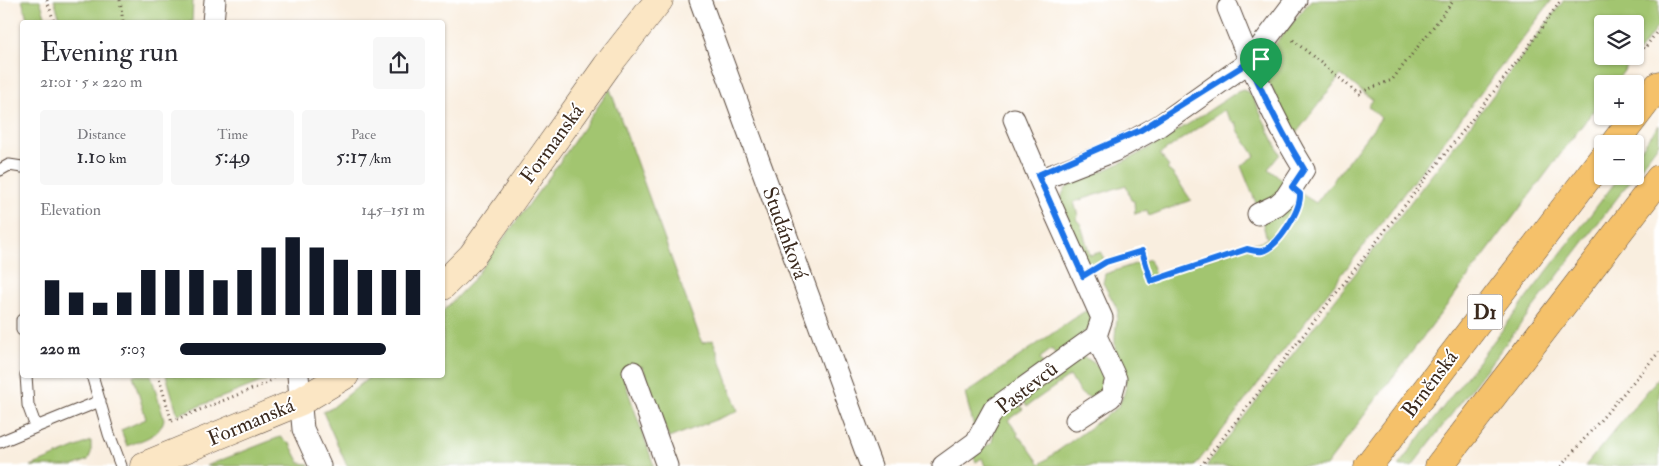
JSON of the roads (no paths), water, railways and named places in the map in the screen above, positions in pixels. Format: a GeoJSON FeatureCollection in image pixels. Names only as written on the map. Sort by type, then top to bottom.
{"type":"FeatureCollection","features":[{"type":"Feature","properties":{"kind":"highway"},"geometry":{"type":"LineString","coordinates":[[1621,135],[1659,85]]}},
{"type":"Feature","properties":{"kind":"highway","name":"Brněnská"},"geometry":{"type":"LineString","coordinates":[[1368,466],[1594,169]]}},
{"type":"Feature","properties":{"kind":"highway"},"geometry":{"type":"LineString","coordinates":[[1439,466],[1659,179]]}},
{"type":"Feature","properties":{"kind":"street"},"geometry":{"type":"LineString","coordinates":[[213,20],[215,0]]}},
{"type":"Feature","properties":{"kind":"street","name":"Formanská"},"geometry":{"type":"LineString","coordinates":[[445,283],[472,256],[607,66],[659,0]]}},
{"type":"Feature","properties":{"kind":"street","name":"Studánková"},"geometry":{"type":"LineString","coordinates":[[700,0],[871,466]]}},
{"type":"Feature","properties":{"kind":"street"},"geometry":{"type":"LineString","coordinates":[[1039,177],[1114,150],[1159,126],[1249,62],[1296,0]]}},
{"type":"Feature","properties":{"kind":"street"},"geometry":{"type":"LineString","coordinates":[[1228,8],[1261,89],[1288,144],[1304,169],[1286,197],[1277,205],[1258,214]]}},
{"type":"Feature","properties":{"kind":"street"},"geometry":{"type":"LineString","coordinates":[[1014,119],[1102,318],[1096,336],[1116,379],[1111,397],[1076,420]]}},
{"type":"Feature","properties":{"kind":"street","name":"Pastevců"},"geometry":{"type":"LineString","coordinates":[[943,466],[976,442],[994,409],[1096,336]]}},
{"type":"Feature","properties":{"kind":"street"},"geometry":{"type":"LineString","coordinates":[[633,372],[667,466]]}},
{"type":"Feature","properties":{"kind":"street","name":"Formanská"},"geometry":{"type":"LineString","coordinates":[[144,466],[181,451],[299,388],[334,378]]}},
{"type":"Feature","properties":{"kind":"street"},"geometry":{"type":"LineString","coordinates":[[299,388],[303,429],[320,466]]}},
{"type":"Feature","properties":{"kind":"lane"},"geometry":{"type":"LineString","coordinates":[[0,170],[9,165],[20,167]]}},
{"type":"Feature","properties":{"kind":"lane"},"geometry":{"type":"LineString","coordinates":[[26,378],[28,404],[36,428]]}},
{"type":"Feature","properties":{"kind":"lane"},"geometry":{"type":"LineString","coordinates":[[93,378],[109,434],[121,466]]}},
{"type":"Feature","properties":{"kind":"lane"},"geometry":{"type":"LineString","coordinates":[[0,442],[100,401]]}}]}
